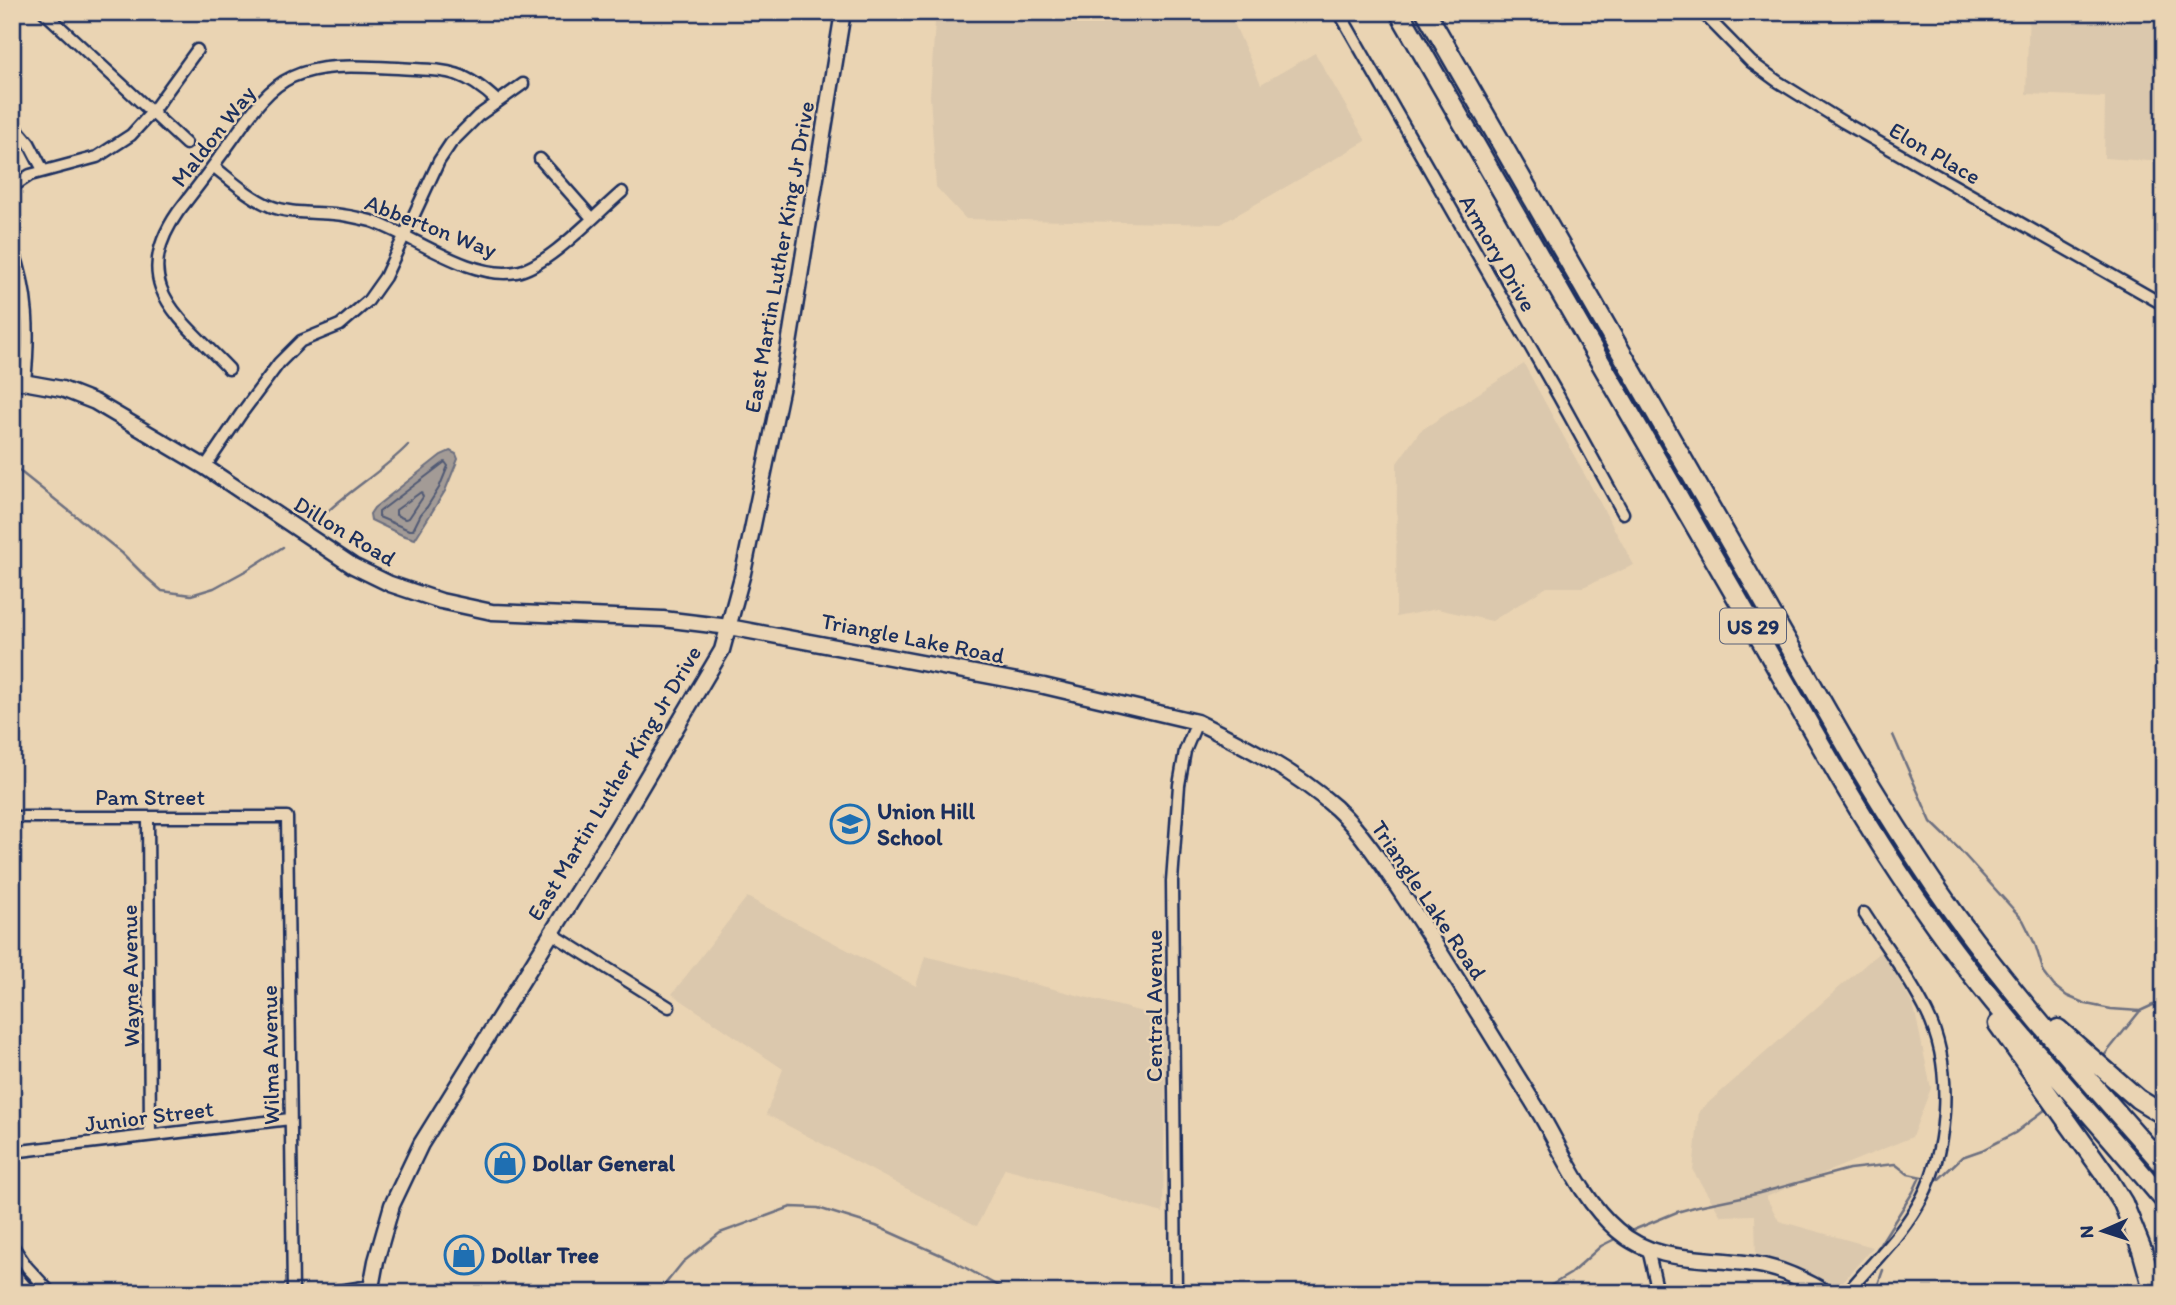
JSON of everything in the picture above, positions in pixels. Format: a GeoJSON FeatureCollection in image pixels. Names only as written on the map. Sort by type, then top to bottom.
{"type":"FeatureCollection","features":[{"type":"Feature","properties":{"kind":"highway","name":"US 29"},"geometry":{"type":"LineString","coordinates":[[1399,12],[1852,796],[1894,864],[1955,952],[2022,1037],[2164,1200]]}},
{"type":"Feature","properties":{"kind":"highway","name":"US 29"},"geometry":{"type":"LineString","coordinates":[[1426,12],[1855,760],[1911,851],[1956,917],[1999,973],[2164,1166]]}},
{"type":"Feature","properties":{"kind":"highway"},"geometry":{"type":"LineString","coordinates":[[1955,952],[1971,987],[2123,1203],[2142,1250],[2154,1293]]}},
{"type":"Feature","properties":{"kind":"highway"},"geometry":{"type":"LineString","coordinates":[[1999,973],[2087,1056],[2138,1099],[2164,1115]]}},
{"type":"Feature","properties":{"kind":"street"},"geometry":{"type":"LineString","coordinates":[[44,12],[186,144]]}},
{"type":"Feature","properties":{"kind":"street","name":"East Martin Luther King Jr Drive"},"geometry":{"type":"LineString","coordinates":[[370,1291],[392,1205],[421,1144],[618,825],[722,650],[743,573],[783,381],[843,12]]}},
{"type":"Feature","properties":{"kind":"street","name":"Armory Drive"},"geometry":{"type":"LineString","coordinates":[[1339,12],[1623,513]]}},
{"type":"Feature","properties":{"kind":"street","name":"Elon Place"},"geometry":{"type":"LineString","coordinates":[[1702,12],[1751,62],[1777,81],[1865,135],[2164,305]]}},
{"type":"Feature","properties":{"kind":"street"},"geometry":{"type":"LineString","coordinates":[[12,187],[43,170],[82,162],[105,152],[131,135],[152,113],[197,50]]}},
{"type":"Feature","properties":{"kind":"street","name":"Maldon Way"},"geometry":{"type":"LineString","coordinates":[[229,369],[169,304],[156,271],[158,251],[169,226],[271,91],[293,76],[321,68],[367,67],[460,74],[471,79],[497,100]]}},
{"type":"Feature","properties":{"kind":"street"},"geometry":{"type":"LineString","coordinates":[[205,467],[279,363],[301,341],[340,325],[368,300],[385,277],[439,161],[463,130],[497,100],[523,84]]}},
{"type":"Feature","properties":{"kind":"street"},"geometry":{"type":"LineString","coordinates":[[12,123],[29,143],[43,170]]}},
{"type":"Feature","properties":{"kind":"street"},"geometry":{"type":"LineString","coordinates":[[540,159],[592,218]]}},
{"type":"Feature","properties":{"kind":"street","name":"Abberton Way"},"geometry":{"type":"LineString","coordinates":[[213,166],[270,206],[293,212],[336,214],[374,222],[457,261],[501,273],[514,272],[539,263],[622,192]]}},
{"type":"Feature","properties":{"kind":"street"},"geometry":{"type":"LineString","coordinates":[[12,246],[24,284],[28,315],[29,346],[19,381]]}},
{"type":"Feature","properties":{"kind":"street","name":"Dillon Road"},"geometry":{"type":"LineString","coordinates":[[19,381],[61,389],[95,402],[205,467],[353,566],[390,584],[432,599],[492,612],[663,619],[729,627]]}},
{"type":"Feature","properties":{"kind":"street","name":"Triangle Lake Road"},"geometry":{"type":"LineString","coordinates":[[729,627],[1023,681],[1197,722],[1270,760],[1337,809],[1378,858],[1540,1113],[1580,1185],[1601,1216],[1620,1233],[1648,1249],[1688,1258],[1762,1266],[1788,1273],[1827,1293]]}},
{"type":"Feature","properties":{"kind":"street","name":"Central Avenue"},"geometry":{"type":"LineString","coordinates":[[1175,1293],[1173,859],[1185,751],[1197,722]]}},
{"type":"Feature","properties":{"kind":"street","name":"Pam Street"},"geometry":{"type":"LineString","coordinates":[[12,817],[288,818]]}},
{"type":"Feature","properties":{"kind":"street","name":"Wayne Avenue"},"geometry":{"type":"LineString","coordinates":[[148,817],[150,1135]]}},
{"type":"Feature","properties":{"kind":"street","name":"Wilma Avenue"},"geometry":{"type":"LineString","coordinates":[[288,818],[293,1293]]}},
{"type":"Feature","properties":{"kind":"street"},"geometry":{"type":"LineString","coordinates":[[1847,1293],[1915,1210],[1929,1181],[1943,1127],[1943,1070],[1928,1015],[1864,913]]}},
{"type":"Feature","properties":{"kind":"street"},"geometry":{"type":"LineString","coordinates":[[551,933],[669,1007]]}},
{"type":"Feature","properties":{"kind":"street","name":"Junior Street"},"geometry":{"type":"LineString","coordinates":[[12,1152],[290,1119]]}},
{"type":"Feature","properties":{"kind":"street"},"geometry":{"type":"LineString","coordinates":[[12,1245],[27,1267],[51,1293]]}},
{"type":"Feature","properties":{"kind":"street"},"geometry":{"type":"LineString","coordinates":[[1648,1249],[1658,1293]]}},
{"type":"Feature","properties":{"kind":"street"},"geometry":{"type":"LineString","coordinates":[[12,1272],[30,1293]]}},
{"type":"Feature","properties":{"kind":"street"},"geometry":{"type":"LineString","coordinates":[[339,1293],[370,1291]]}},
{"type":"Feature","properties":{"kind":"shaded area"},"geometry":{"type":"Polygon","coordinates":[[[943,12],[1229,12],[1261,84],[1315,53],[1366,141],[1221,224],[966,219],[936,187],[930,96],[935,22],[943,12]]]}},
{"type":"Feature","properties":{"kind":"shaded area"},"geometry":{"type":"Polygon","coordinates":[[[2029,12],[2164,12],[2164,162],[2104,158],[2105,97],[2026,94],[2029,12]]]}},
{"type":"Feature","properties":{"kind":"shaded area"},"geometry":{"type":"Polygon","coordinates":[[[1524,364],[1634,565],[1583,587],[1547,587],[1492,621],[1437,609],[1396,617],[1397,463],[1420,431],[1524,364]]]}},
{"type":"Feature","properties":{"kind":"shaded area"},"geometry":{"type":"Polygon","coordinates":[[[747,897],[916,986],[925,956],[1166,1018],[1163,1213],[1005,1168],[977,1226],[766,1114],[783,1069],[672,994],[747,897]]]}},
{"type":"Feature","properties":{"kind":"shaded area"},"geometry":{"type":"Polygon","coordinates":[[[1882,950],[1914,1007],[1931,1088],[1912,1137],[1766,1197],[1779,1221],[1873,1247],[1840,1285],[1756,1259],[1755,1215],[1721,1216],[1693,1171],[1699,1111],[1882,950]]]}},
{"type":"Feature","properties":{"kind":"water"},"geometry":{"type":"Polygon","coordinates":[[[450,451],[456,454],[458,459],[445,491],[415,539],[371,520],[370,514],[374,508],[441,455],[450,451]]]}},
{"type":"Feature","properties":{"kind":"waterway"},"geometry":{"type":"LineString","coordinates":[[323,516],[408,445]]}},
{"type":"Feature","properties":{"kind":"waterway"},"geometry":{"type":"LineString","coordinates":[[12,465],[122,553],[162,591],[191,595],[214,588],[283,547]]}},
{"type":"Feature","properties":{"kind":"waterway"},"geometry":{"type":"LineString","coordinates":[[1893,735],[1931,822],[2023,920],[2035,944],[2044,973],[2054,986],[2067,996],[2086,1004],[2140,1011]]}},
{"type":"Feature","properties":{"kind":"waterway"},"geometry":{"type":"LineString","coordinates":[[2103,1057],[2140,1011],[2153,1005],[2164,1005]]}},
{"type":"Feature","properties":{"kind":"waterway"},"geometry":{"type":"LineString","coordinates":[[1939,1179],[1962,1157],[2015,1133],[2046,1109]]}},
{"type":"Feature","properties":{"kind":"waterway"},"geometry":{"type":"LineString","coordinates":[[1631,1231],[1698,1206],[1756,1194],[1849,1169],[1895,1164],[1908,1174],[1922,1177]]}},
{"type":"Feature","properties":{"kind":"waterway"},"geometry":{"type":"LineString","coordinates":[[1877,1249],[1920,1177]]}},
{"type":"Feature","properties":{"kind":"waterway"},"geometry":{"type":"LineString","coordinates":[[658,1293],[683,1262],[720,1233],[791,1207],[818,1208],[876,1226],[950,1259],[1010,1293]]}},
{"type":"Feature","properties":{"kind":"waterway"},"geometry":{"type":"LineString","coordinates":[[1538,1293],[1570,1274],[1601,1246],[1615,1239]]}},
{"type":"Feature","properties":{"kind":"waterway"},"geometry":{"type":"LineString","coordinates":[[1875,1293],[1883,1270]]}},
{"type":"Feature","properties":{"kind":"place","name":"Union Hill School"},"geometry":{"type":"Point","coordinates":[850,824]}},
{"type":"Feature","properties":{"kind":"place","name":"Dollar General"},"geometry":{"type":"Point","coordinates":[505,1163]}},
{"type":"Feature","properties":{"kind":"place","name":"Dollar Tree"},"geometry":{"type":"Point","coordinates":[464,1255]}}]}
